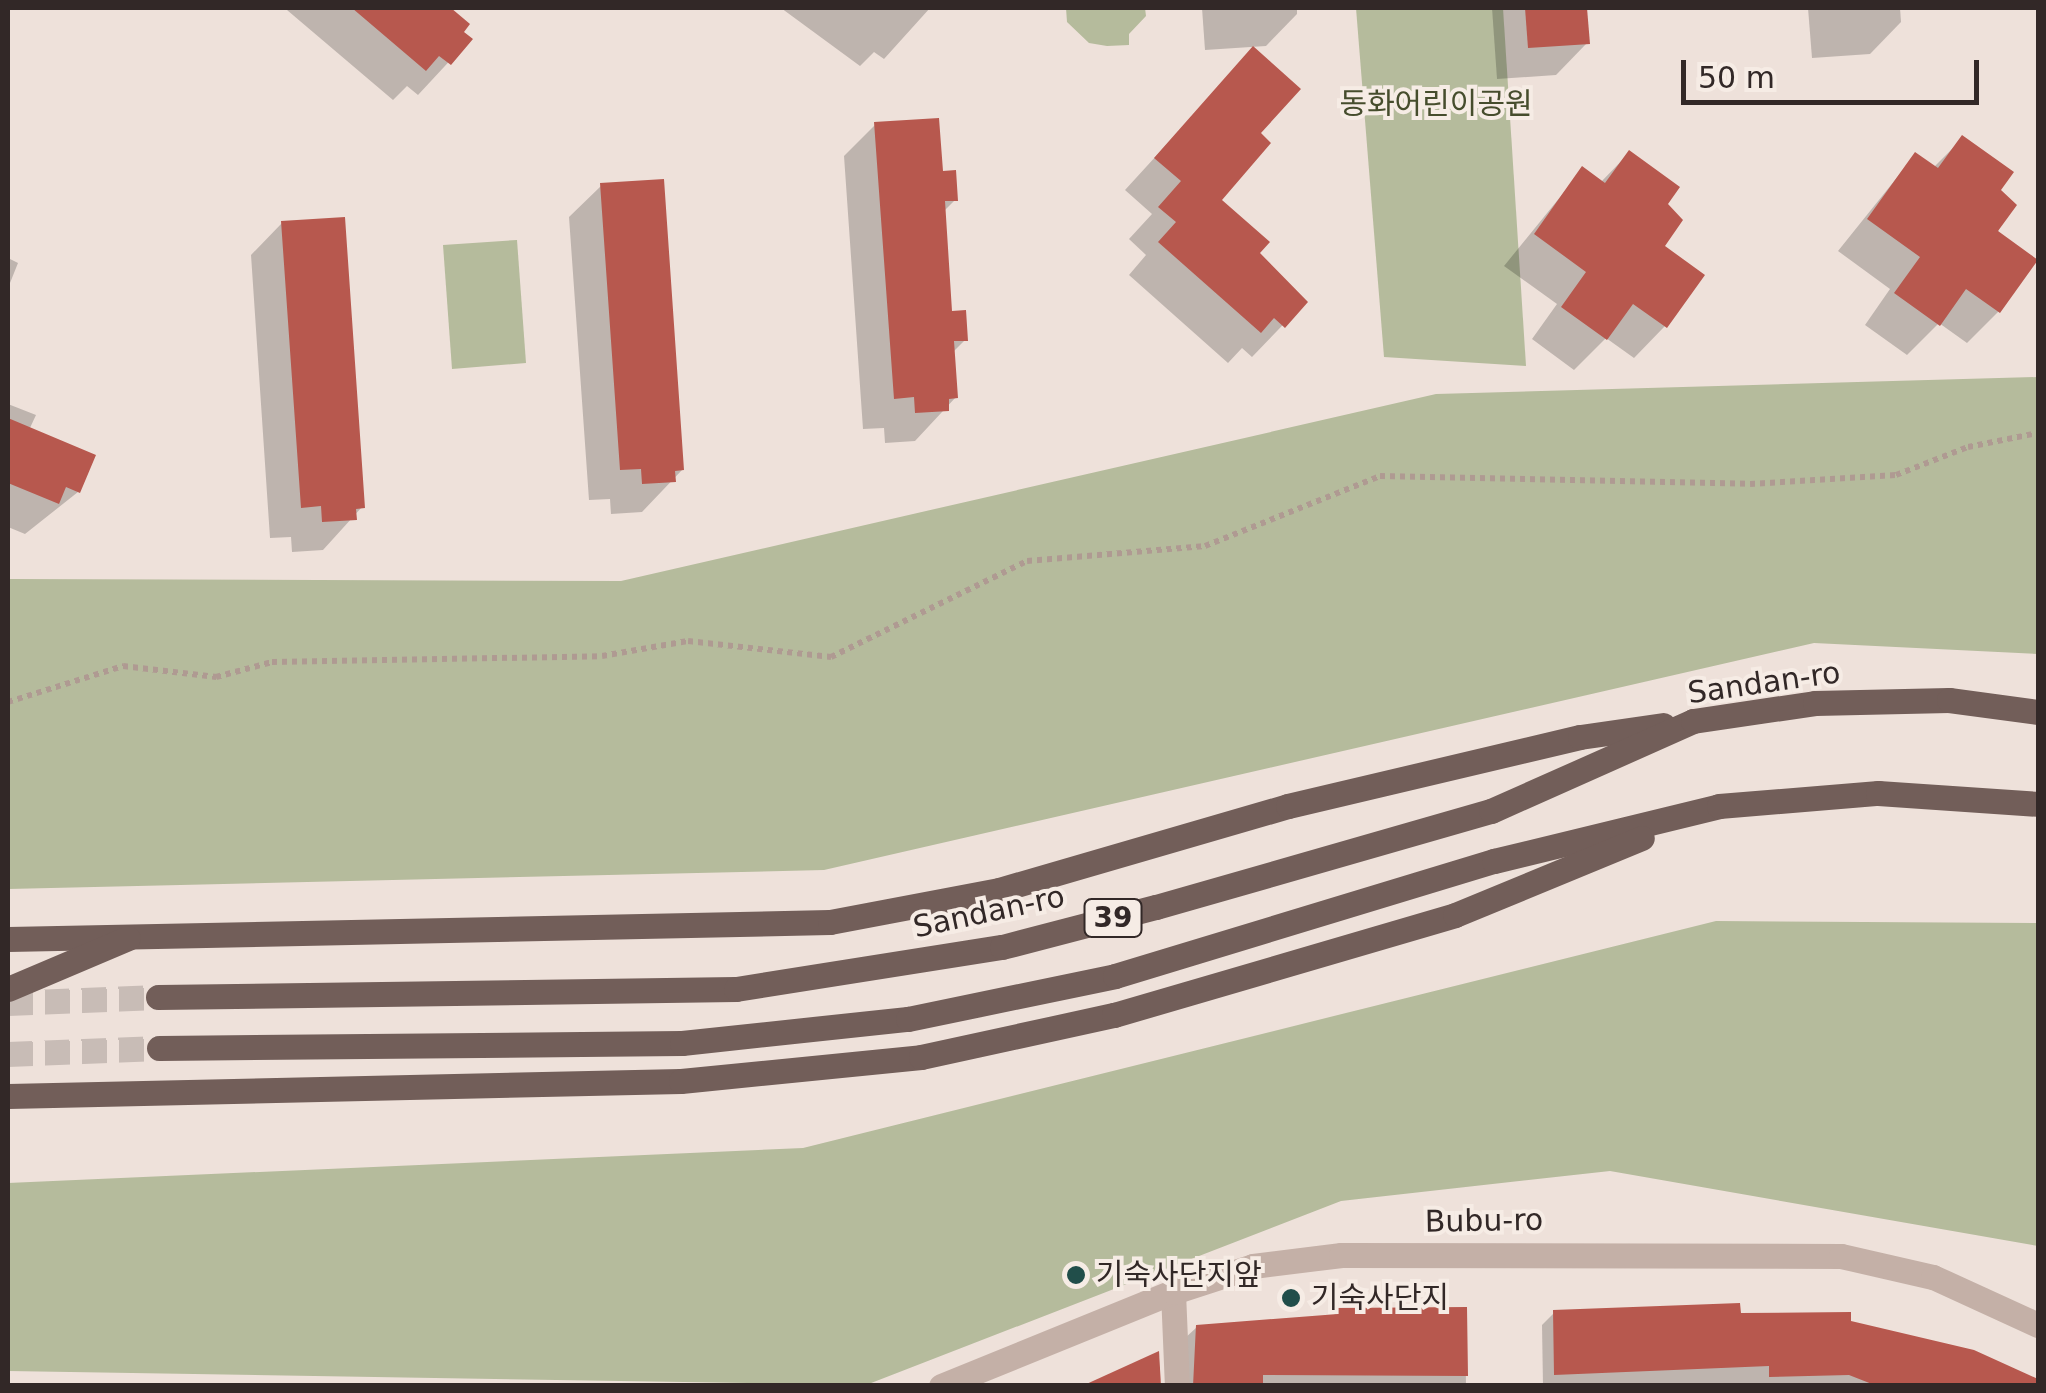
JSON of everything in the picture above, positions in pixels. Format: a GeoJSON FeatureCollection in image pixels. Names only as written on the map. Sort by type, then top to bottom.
{"type":"FeatureCollection","features":[{"type":"Feature","properties":{"kind":"main road","name":"Sandan-ro"},"geometry":{"type":"LineString","coordinates":[[158,997],[736,988],[1002,947],[1491,811],[1693,721],[1815,703],[1930,700],[2038,712]]}},
{"type":"Feature","properties":{"kind":"main road"},"geometry":{"type":"LineString","coordinates":[[8,939],[142,932],[830,922],[999,890],[1288,806],[1507,754],[1693,721]]}},
{"type":"Feature","properties":{"kind":"main road","name":"39"},"geometry":{"type":"LineString","coordinates":[[158,1048],[682,1043],[908,1018],[1115,976],[1494,861],[1719,806],[1878,793],[2038,804]]}},
{"type":"Feature","properties":{"kind":"main road"},"geometry":{"type":"LineString","coordinates":[[8,1096],[681,1081],[921,1057],[1114,1015],[1455,915],[1719,806]]}},
{"type":"Feature","properties":{"kind":"main road"},"geometry":{"type":"LineString","coordinates":[[8,989],[142,932]]}},
{"type":"Feature","properties":{"kind":"street","name":"Bubu-ro"},"geometry":{"type":"LineString","coordinates":[[941,1386],[1174,1292],[1253,1266],[1341,1255],[1747,1251],[1841,1256],[1932,1277],[2038,1325]]}},
{"type":"Feature","properties":{"kind":"street"},"geometry":{"type":"LineString","coordinates":[[1174,1292],[1176,1386]]}},
{"type":"Feature","properties":{"kind":"path"},"geometry":{"type":"LineString","coordinates":[[8,702],[123,666],[216,676],[272,662],[602,656],[688,642],[832,657],[1027,561],[1205,546],[1380,476],[1750,484],[1878,476],[1968,446],[2038,432]]}},
{"type":"Feature","properties":{"kind":"green space"},"geometry":{"type":"Polygon","coordinates":[[[1066,8],[1145,8],[1146,16],[1129,34],[1129,45],[1107,46],[1089,43],[1067,22],[1066,8]]]}},
{"type":"Feature","properties":{"kind":"green space","name":"동화어린이공원"},"geometry":{"type":"Polygon","coordinates":[[[1356,8],[1503,8],[1526,366],[1384,357],[1356,8]]]}},
{"type":"Feature","properties":{"kind":"green space"},"geometry":{"type":"Polygon","coordinates":[[[517,240],[526,363],[452,369],[443,245],[517,240]]]}},
{"type":"Feature","properties":{"kind":"green space"},"geometry":{"type":"Polygon","coordinates":[[[2038,377],[2038,654],[1814,643],[824,870],[8,889],[8,579],[621,581],[1436,394],[2038,377]]]}},
{"type":"Feature","properties":{"kind":"green space"},"geometry":{"type":"Polygon","coordinates":[[[1716,921],[2038,923],[2038,1246],[1610,1171],[1341,1201],[866,1385],[8,1371],[8,1183],[803,1148],[1716,921]]]}},
{"type":"Feature","properties":{"kind":"building"},"geometry":{"type":"Polygon","coordinates":[[[352,8],[451,8],[470,24],[464,32],[473,39],[451,65],[439,56],[426,71],[352,8]]]}},
{"type":"Feature","properties":{"kind":"building"},"geometry":{"type":"Polygon","coordinates":[[[1525,8],[1587,8],[1590,44],[1528,48],[1525,8]]]}},
{"type":"Feature","properties":{"kind":"building"},"geometry":{"type":"Polygon","coordinates":[[[1253,46],[1301,89],[1261,133],[1271,143],[1222,200],[1270,242],[1260,253],[1308,302],[1285,328],[1274,318],[1261,333],[1158,242],[1176,222],[1158,207],[1181,181],[1154,158],[1253,46]]]}},
{"type":"Feature","properties":{"kind":"building"},"geometry":{"type":"Polygon","coordinates":[[[939,118],[943,171],[956,170],[958,201],[945,201],[952,311],[966,310],[968,341],[954,341],[958,398],[949,399],[949,411],[915,413],[914,397],[894,399],[874,122],[939,118]]]}},
{"type":"Feature","properties":{"kind":"building"},"geometry":{"type":"Polygon","coordinates":[[[1962,135],[2014,172],[2001,190],[2017,205],[1998,231],[2038,260],[2000,313],[1966,289],[1940,326],[1894,293],[1920,257],[1867,219],[1915,152],[1938,168],[1962,135]]]}},
{"type":"Feature","properties":{"kind":"building"},"geometry":{"type":"Polygon","coordinates":[[[1629,150],[1680,187],[1668,204],[1683,220],[1665,246],[1705,275],[1667,328],[1633,304],[1607,340],[1561,307],[1586,272],[1534,234],[1582,166],[1605,183],[1629,150]]]}},
{"type":"Feature","properties":{"kind":"building"},"geometry":{"type":"Polygon","coordinates":[[[664,179],[684,470],[675,471],[676,482],[642,484],[641,469],[620,470],[600,183],[664,179]]]}},
{"type":"Feature","properties":{"kind":"building"},"geometry":{"type":"Polygon","coordinates":[[[345,217],[365,508],[356,509],[357,520],[322,522],[321,506],[301,508],[281,221],[345,217]]]}},
{"type":"Feature","properties":{"kind":"building"},"geometry":{"type":"Polygon","coordinates":[[[8,418],[96,455],[80,493],[66,487],[59,504],[8,483],[8,418]]]}},
{"type":"Feature","properties":{"kind":"building"},"geometry":{"type":"Polygon","coordinates":[[[1740,1303],[1741,1313],[1851,1312],[1851,1321],[1974,1350],[2038,1379],[2038,1386],[1877,1386],[1849,1375],[1769,1377],[1769,1366],[1554,1375],[1553,1310],[1740,1303]]]}},
{"type":"Feature","properties":{"kind":"building"},"geometry":{"type":"Polygon","coordinates":[[[1467,1307],[1468,1376],[1263,1375],[1263,1386],[1193,1386],[1196,1325],[1338,1314],[1338,1308],[1467,1307]]]}},
{"type":"Feature","properties":{"kind":"building"},"geometry":{"type":"Polygon","coordinates":[[[1159,1351],[1161,1386],[1082,1386],[1159,1351]]]}},
{"type":"Feature","properties":{"kind":"tunnel"},"geometry":{"type":"LineString","coordinates":[[8,1003],[158,997]]}},
{"type":"Feature","properties":{"kind":"tunnel"},"geometry":{"type":"LineString","coordinates":[[8,1054],[159,1048]]}},
{"type":"Feature","properties":{"kind":"place","name":"기숙사단지앞"},"geometry":{"type":"Point","coordinates":[1076,1275]}},
{"type":"Feature","properties":{"kind":"place","name":"기숙사단지"},"geometry":{"type":"Point","coordinates":[1291,1298]}}]}
